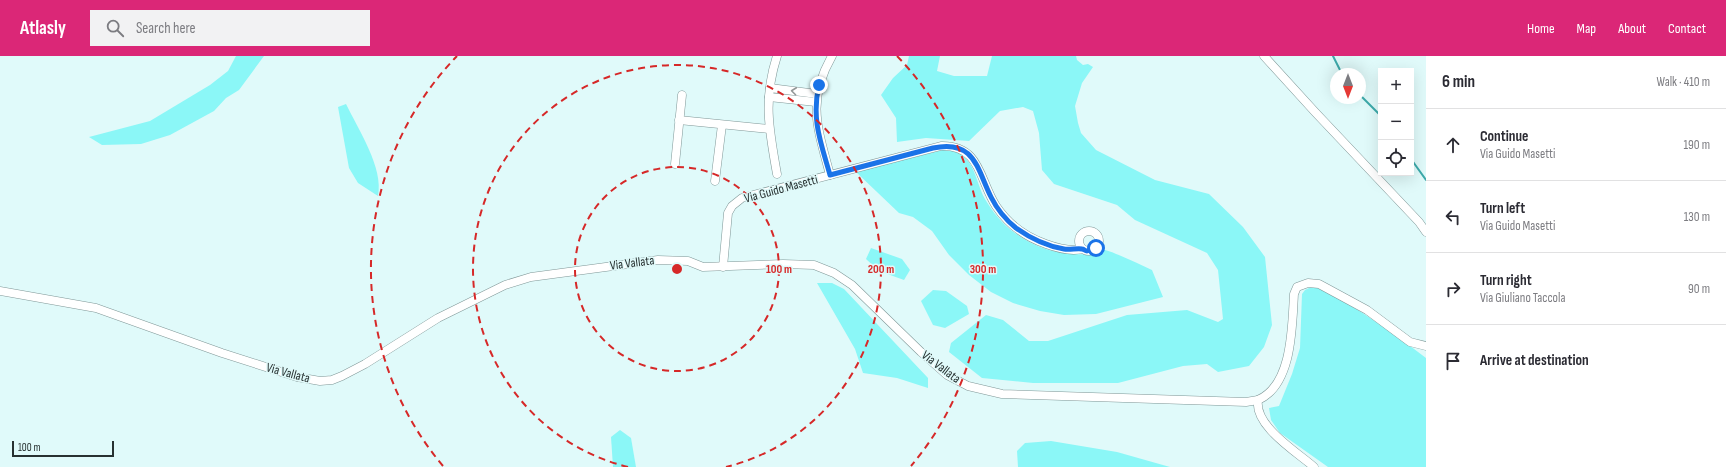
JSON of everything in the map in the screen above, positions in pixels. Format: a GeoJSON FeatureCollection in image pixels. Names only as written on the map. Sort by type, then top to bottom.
{"type":"FeatureCollection","features":[{"type":"Feature","properties":{"kind":"street"},"geometry":{"type":"LineString","coordinates":[[777,56],[768,113],[769,130],[777,174]]}},
{"type":"Feature","properties":{"kind":"street"},"geometry":{"type":"LineString","coordinates":[[830,175],[816,122],[816,98],[823,76],[832,56]]}},
{"type":"Feature","properties":{"kind":"street"},"geometry":{"type":"LineString","coordinates":[[1264,56],[1419,222],[1426,232]]}},
{"type":"Feature","properties":{"kind":"street"},"geometry":{"type":"LineString","coordinates":[[770,93],[816,98]]}},
{"type":"Feature","properties":{"kind":"street"},"geometry":{"type":"LineString","coordinates":[[675,164],[682,95]]}},
{"type":"Feature","properties":{"kind":"street"},"geometry":{"type":"LineString","coordinates":[[679,120],[769,130]]}},
{"type":"Feature","properties":{"kind":"street"},"geometry":{"type":"LineString","coordinates":[[715,181],[722,124]]}},
{"type":"Feature","properties":{"kind":"street","name":"Via Guido Masetti"},"geometry":{"type":"LineString","coordinates":[[723,267],[727,218],[736,201],[753,194],[946,146],[956,148],[966,153],[973,159],[996,205],[1015,227],[1047,245],[1068,249],[1082,249]]}},
{"type":"Feature","properties":{"kind":"street","name":"Via Vallata"},"geometry":{"type":"LineString","coordinates":[[0,291],[96,308],[275,370],[297,377],[320,381],[337,378],[354,370],[438,318],[499,287],[518,280],[567,271],[658,260],[683,260],[703,267],[783,264],[814,266],[834,273],[852,284],[921,352],[947,375],[957,381],[984,390],[1002,394],[1246,402],[1258,400]]}},
{"type":"Feature","properties":{"kind":"street"},"geometry":{"type":"LineString","coordinates":[[1314,467],[1268,427],[1259,414],[1258,400],[1266,396],[1272,389],[1283,369],[1291,344],[1294,316],[1294,294],[1297,287],[1312,282],[1319,284],[1367,310],[1410,342],[1426,346]]}},
{"type":"Feature","properties":{"kind":"shaded area"},"geometry":{"type":"Polygon","coordinates":[[[236,56],[264,56],[239,90],[226,98],[214,111],[170,135],[141,144],[102,145],[89,137],[150,121],[210,85],[228,71],[236,56]]]}},
{"type":"Feature","properties":{"kind":"shaded area"},"geometry":{"type":"Polygon","coordinates":[[[909,56],[940,56],[937,71],[954,76],[987,76],[992,56],[1076,56],[1077,60],[1083,65],[1088,64],[1093,67],[1082,83],[1075,106],[1081,133],[1096,150],[1155,180],[1209,194],[1243,227],[1265,257],[1272,325],[1264,347],[1249,366],[1218,372],[1207,364],[1183,366],[1118,383],[1033,383],[982,378],[949,352],[951,343],[986,315],[1003,320],[1029,341],[1048,341],[1127,315],[1187,310],[1218,322],[1223,319],[1218,270],[1207,253],[1135,220],[1117,205],[1054,184],[1042,170],[1039,133],[1033,111],[1023,107],[1000,111],[969,141],[926,138],[897,142],[896,118],[881,95],[893,78],[907,65],[909,56]]]}},
{"type":"Feature","properties":{"kind":"shaded area"},"geometry":{"type":"Polygon","coordinates":[[[346,104],[374,161],[379,185],[378,196],[358,183],[349,168],[338,107],[346,104]]]}},
{"type":"Feature","properties":{"kind":"shaded area"},"geometry":{"type":"Polygon","coordinates":[[[943,150],[954,151],[962,155],[967,160],[972,167],[985,199],[998,218],[1023,239],[1050,250],[1069,254],[1089,254],[1104,250],[1119,255],[1152,270],[1163,297],[1096,314],[1064,315],[1040,311],[1013,303],[991,292],[969,275],[949,255],[932,231],[913,217],[899,213],[856,172],[943,150]]]}},
{"type":"Feature","properties":{"kind":"shaded area"},"geometry":{"type":"Polygon","coordinates":[[[871,248],[902,259],[910,270],[904,280],[879,271],[866,259],[871,248]]]}},
{"type":"Feature","properties":{"kind":"shaded area"},"geometry":{"type":"Polygon","coordinates":[[[817,283],[832,283],[844,289],[928,378],[928,388],[897,378],[863,373],[855,349],[817,283]]]}},
{"type":"Feature","properties":{"kind":"shaded area"},"geometry":{"type":"Polygon","coordinates":[[[1311,287],[1324,290],[1359,311],[1426,358],[1426,467],[1328,467],[1280,433],[1271,420],[1269,408],[1279,406],[1292,374],[1300,348],[1302,294],[1305,290],[1311,287]]]}},
{"type":"Feature","properties":{"kind":"shaded area"},"geometry":{"type":"Polygon","coordinates":[[[933,290],[946,291],[967,306],[969,314],[945,328],[933,325],[921,301],[933,290]]]}},
{"type":"Feature","properties":{"kind":"shaded area"},"geometry":{"type":"Polygon","coordinates":[[[620,430],[631,438],[636,467],[613,467],[611,437],[620,430]]]}},
{"type":"Feature","properties":{"kind":"shaded area"},"geometry":{"type":"Polygon","coordinates":[[[1051,441],[1117,452],[1170,467],[1018,467],[1017,451],[1025,443],[1051,441]]]}},
{"type":"Feature","properties":{"kind":"waterway"},"geometry":{"type":"LineString","coordinates":[[1333,56],[1339,68]]}},
{"type":"Feature","properties":{"kind":"waterway"},"geometry":{"type":"LineString","coordinates":[[1366,101],[1378,113]]}},
{"type":"Feature","properties":{"kind":"waterway"},"geometry":{"type":"LineString","coordinates":[[1414,163],[1426,180]]}},
{"type":"Feature","properties":{"kind":"route"},"geometry":{"type":"LineString","coordinates":[[819,85],[815,112],[816,122],[830,175],[933,148],[946,146],[956,148],[966,153],[976,162],[989,193],[996,205],[1009,221],[1022,232],[1047,245],[1074,250],[1082,249],[1087,251],[1094,250],[1096,248]]}}]}
